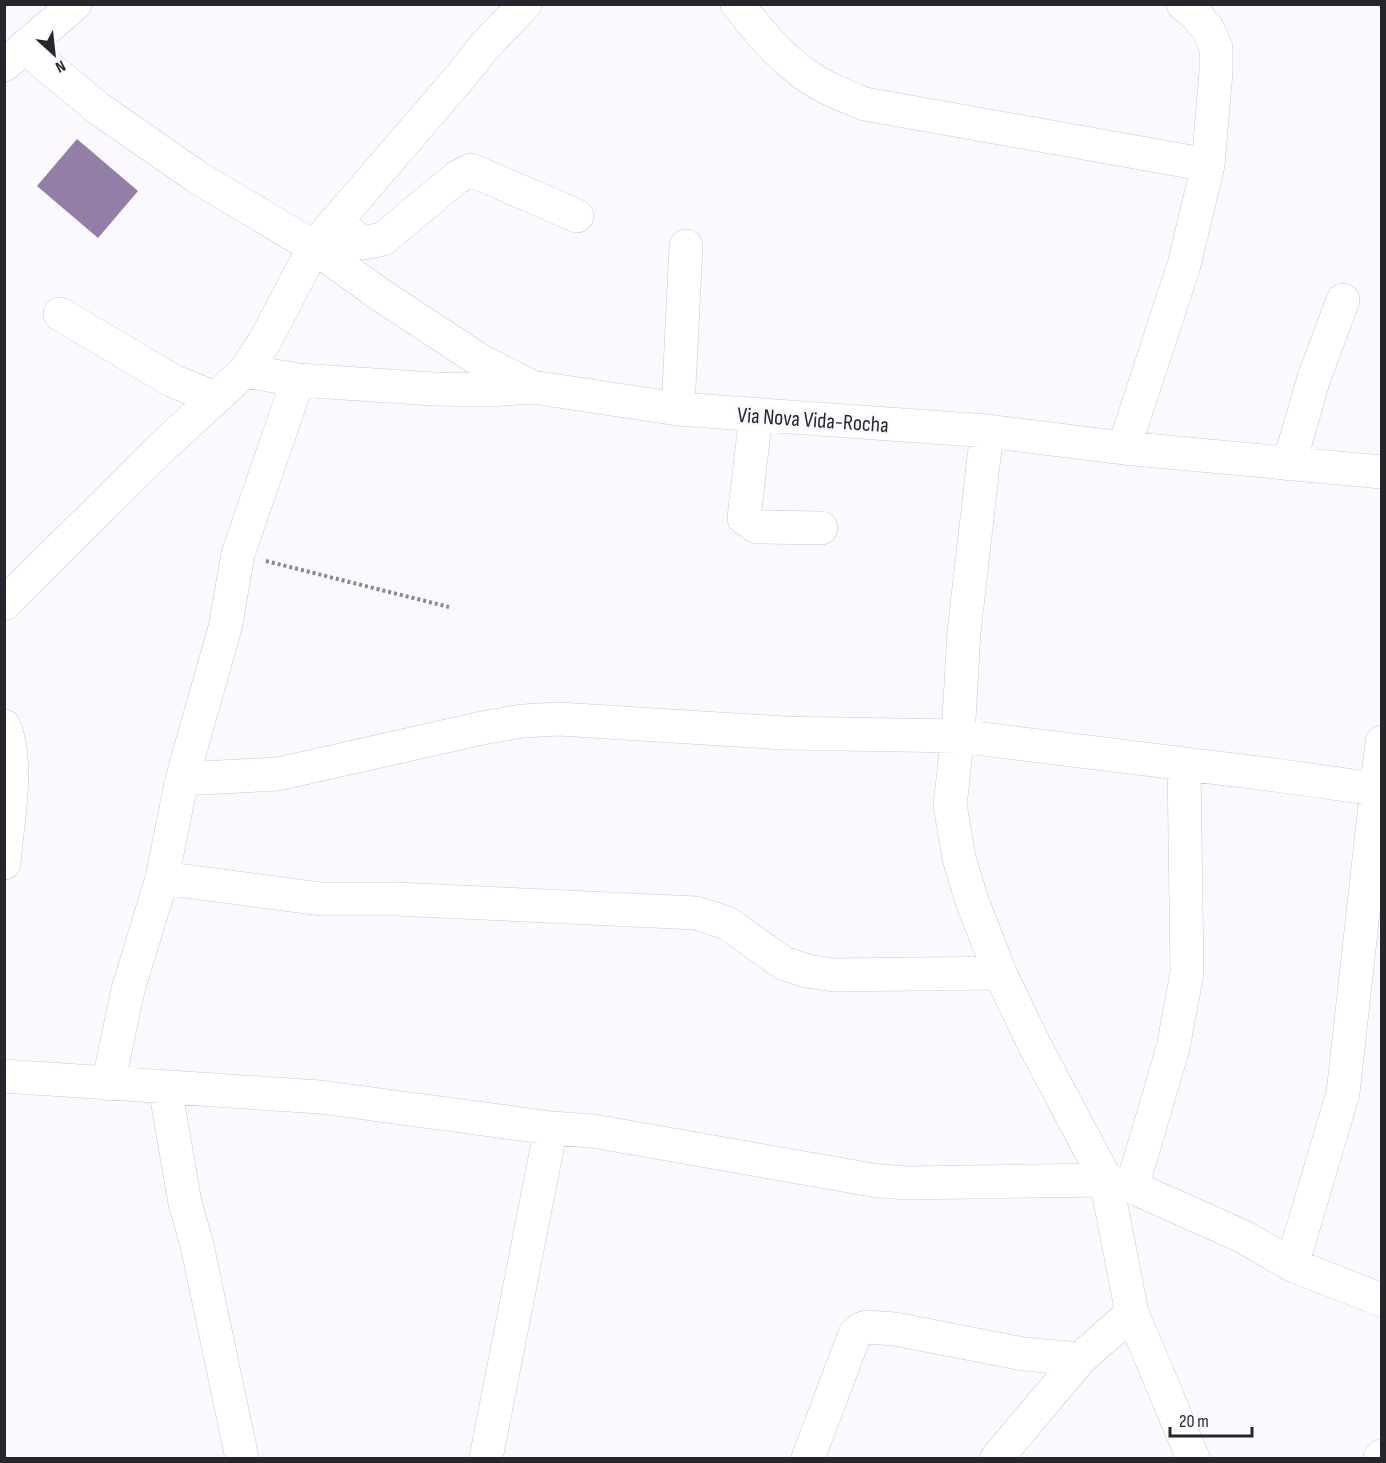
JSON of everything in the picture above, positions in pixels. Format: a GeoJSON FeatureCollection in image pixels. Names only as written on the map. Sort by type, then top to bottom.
{"type":"FeatureCollection","features":[{"type":"Feature","properties":{"kind":"main road"},"geometry":{"type":"LineString","coordinates":[[75,4],[14,56],[99,109],[196,177],[314,247],[481,361],[532,387]]}},
{"type":"Feature","properties":{"kind":"main road"},"geometry":{"type":"LineString","coordinates":[[4,603],[161,448],[245,370],[266,339],[314,247],[483,48],[525,4]]}},
{"type":"Feature","properties":{"kind":"main road"},"geometry":{"type":"LineString","coordinates":[[737,4],[765,37],[806,75],[832,91],[865,104],[1208,165]]}},
{"type":"Feature","properties":{"kind":"main road"},"geometry":{"type":"LineString","coordinates":[[1124,448],[1184,265],[1208,165],[1216,48],[1208,29],[1183,4]]}},
{"type":"Feature","properties":{"kind":"main road"},"geometry":{"type":"LineString","coordinates":[[336,222],[363,243],[383,239],[456,178],[471,170],[577,216]]}},
{"type":"Feature","properties":{"kind":"main road"},"geometry":{"type":"LineString","coordinates":[[678,409],[686,246]]}},
{"type":"Feature","properties":{"kind":"main road"},"geometry":{"type":"LineString","coordinates":[[1289,464],[1314,378],[1344,300]]}},
{"type":"Feature","properties":{"kind":"main road"},"geometry":{"type":"LineString","coordinates":[[60,314],[173,381],[216,398]]}},
{"type":"Feature","properties":{"kind":"main road","name":"Via Nova Vida-Rocha"},"geometry":{"type":"LineString","coordinates":[[245,370],[298,380],[434,389],[490,390],[532,387],[678,409],[987,431],[1124,448],[1382,472]]}},
{"type":"Feature","properties":{"kind":"main road"},"geometry":{"type":"LineString","coordinates":[[108,1084],[132,973],[162,878],[182,779],[225,628],[238,554],[298,380]]}},
{"type":"Feature","properties":{"kind":"main road"},"geometry":{"type":"LineString","coordinates":[[756,415],[744,518],[757,527],[821,528]]}},
{"type":"Feature","properties":{"kind":"main road"},"geometry":{"type":"LineString","coordinates":[[987,431],[964,632],[958,736],[950,805],[959,858],[972,901],[1000,973],[1034,1044],[1119,1184],[1132,1313],[1193,1458]]}},
{"type":"Feature","properties":{"kind":"main road"},"geometry":{"type":"LineString","coordinates":[[182,779],[278,774],[482,728],[523,721],[559,719],[784,733],[958,736],[1379,790]]}},
{"type":"Feature","properties":{"kind":"main road"},"geometry":{"type":"LineString","coordinates":[[4,726],[11,750],[12,773],[4,863]]}},
{"type":"Feature","properties":{"kind":"main road"},"geometry":{"type":"LineString","coordinates":[[1292,1265],[1343,1093],[1379,790],[1382,742]]}},
{"type":"Feature","properties":{"kind":"main road"},"geometry":{"type":"LineString","coordinates":[[1119,1184],[1173,1048],[1187,974],[1184,765]]}},
{"type":"Feature","properties":{"kind":"main road"},"geometry":{"type":"LineString","coordinates":[[162,878],[321,899],[396,899],[696,913],[727,923],[783,963],[807,971],[833,975],[1000,973]]}},
{"type":"Feature","properties":{"kind":"main road"},"geometry":{"type":"LineString","coordinates":[[4,1076],[320,1097],[550,1128],[593,1131],[878,1181],[1119,1184],[1244,1237],[1292,1265],[1382,1300]]}},
{"type":"Feature","properties":{"kind":"main road"},"geometry":{"type":"LineString","coordinates":[[165,1087],[185,1203],[197,1245],[242,1458]]}},
{"type":"Feature","properties":{"kind":"main road"},"geometry":{"type":"LineString","coordinates":[[489,1458],[550,1128]]}},
{"type":"Feature","properties":{"kind":"main road"},"geometry":{"type":"LineString","coordinates":[[997,1458],[1080,1359],[1132,1313]]}},
{"type":"Feature","properties":{"kind":"main road"},"geometry":{"type":"LineString","coordinates":[[808,1458],[855,1334],[861,1329],[867,1327],[895,1329],[1023,1354],[1080,1359]]}},
{"type":"Feature","properties":{"kind":"path"},"geometry":{"type":"LineString","coordinates":[[238,554],[449,607]]}},
{"type":"Feature","properties":{"kind":"building"},"geometry":{"type":"Polygon","coordinates":[[[77,139],[138,191],[98,238],[37,186],[77,139]]]}}]}
